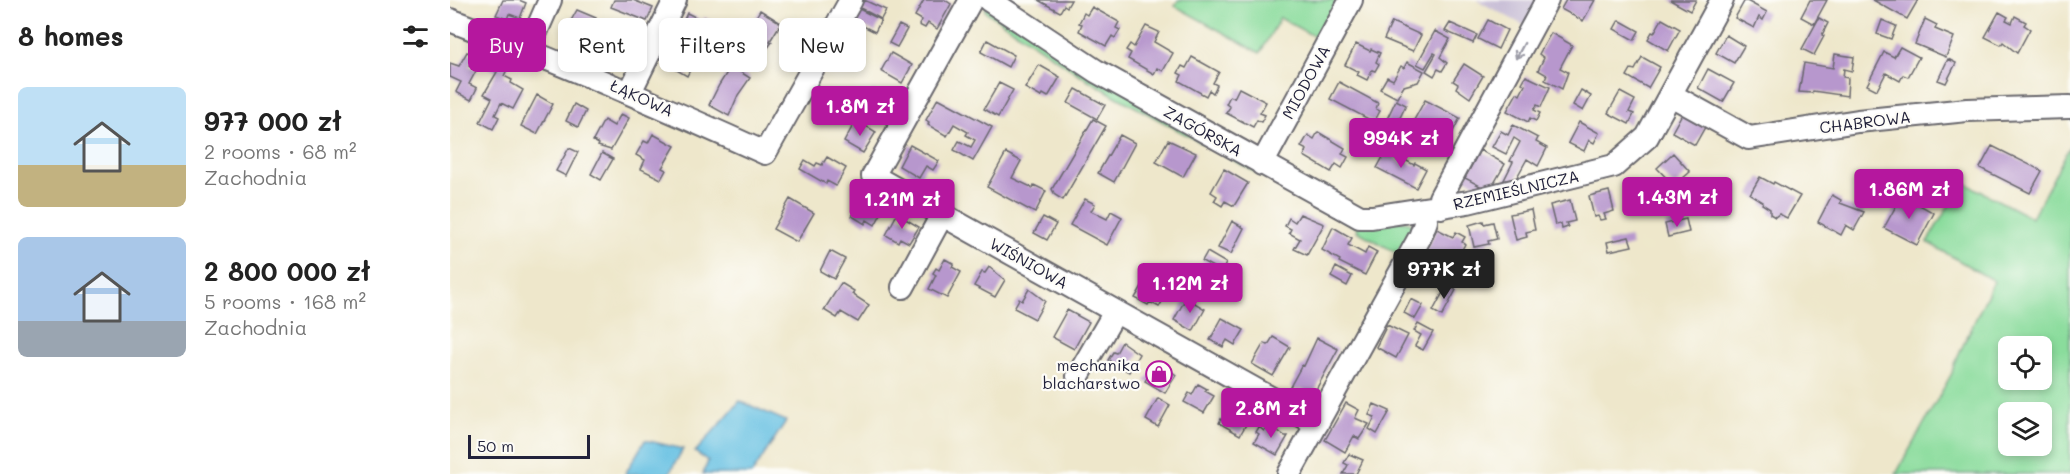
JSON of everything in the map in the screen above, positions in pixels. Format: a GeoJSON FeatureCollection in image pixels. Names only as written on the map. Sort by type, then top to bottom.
{"type":"FeatureCollection","features":[{"type":"Feature","properties":{"kind":"street"},"geometry":{"type":"LineString","coordinates":[[542,18],[550,0]]}},
{"type":"Feature","properties":{"kind":"street"},"geometry":{"type":"LineString","coordinates":[[630,92],[675,0]]}},
{"type":"Feature","properties":{"kind":"street","name":"ŁĄKOWA"},"geometry":{"type":"LineString","coordinates":[[546,57],[630,92],[765,153],[851,0]]}},
{"type":"Feature","properties":{"kind":"street","name":"WIŚNIOWA"},"geometry":{"type":"LineString","coordinates":[[971,0],[873,176],[1317,424]]}},
{"type":"Feature","properties":{"kind":"street","name":"ZAGÓRSKA"},"geometry":{"type":"LineString","coordinates":[[989,0],[1096,71],[1360,217],[1433,209]]}},
{"type":"Feature","properties":{"kind":"street","name":"MIODOWA"},"geometry":{"type":"LineString","coordinates":[[1262,164],[1351,0]]}},
{"type":"Feature","properties":{"kind":"street"},"geometry":{"type":"LineString","coordinates":[[1289,474],[1548,0]]}},
{"type":"Feature","properties":{"kind":"street","name":"RZEMIEŚLNICZA"},"geometry":{"type":"LineString","coordinates":[[1433,209],[1539,186],[1614,166],[1647,137],[1722,0]]}},
{"type":"Feature","properties":{"kind":"street","name":"ŁĄKOWA"},"geometry":{"type":"LineString","coordinates":[[450,20],[468,27]]}},
{"type":"Feature","properties":{"kind":"street","name":"CHABROWA"},"geometry":{"type":"LineString","coordinates":[[1671,96],[1749,138],[1858,121],[1967,110],[2070,107]]}},
{"type":"Feature","properties":{"kind":"street"},"geometry":{"type":"LineString","coordinates":[[903,287],[942,215]]}},
{"type":"Feature","properties":{"kind":"street"},"geometry":{"type":"LineString","coordinates":[[1078,376],[1115,312]]}},
{"type":"Feature","properties":{"kind":"shaded area"},"geometry":{"type":"Polygon","coordinates":[[[1476,0],[1539,0],[1525,26],[1476,0]]]}},
{"type":"Feature","properties":{"kind":"green space"},"geometry":{"type":"Polygon","coordinates":[[[1178,0],[1337,0],[1317,38],[1280,18],[1260,53],[1175,6],[1178,0]]]}},
{"type":"Feature","properties":{"kind":"green space"},"geometry":{"type":"Polygon","coordinates":[[[986,6],[1325,207],[1409,222],[1413,225],[1391,274],[1397,253],[1357,231],[1358,228],[1077,73],[985,11],[986,6]]]}},
{"type":"Feature","properties":{"kind":"green space"},"geometry":{"type":"Polygon","coordinates":[[[2070,146],[2070,474],[1896,474],[1952,373],[1954,364],[1994,281],[1927,242],[1963,182],[2032,218],[2070,146]]]}},
{"type":"Feature","properties":{"kind":"water"},"geometry":{"type":"Polygon","coordinates":[[[740,401],[786,421],[752,474],[703,474],[708,461],[695,452],[740,401]]]}},
{"type":"Feature","properties":{"kind":"water"},"geometry":{"type":"Polygon","coordinates":[[[645,440],[683,449],[669,474],[625,474],[645,440]]]}},
{"type":"Feature","properties":{"kind":"building"},"geometry":{"type":"Polygon","coordinates":[[[503,0],[519,0],[526,3],[520,18],[509,14],[507,18],[496,15],[503,0]]]}},
{"type":"Feature","properties":{"kind":"building"},"geometry":{"type":"Polygon","coordinates":[[[614,0],[633,0],[653,8],[647,21],[647,18],[639,18],[611,7],[614,0]]]}},
{"type":"Feature","properties":{"kind":"building"},"geometry":{"type":"Polygon","coordinates":[[[864,0],[886,10],[881,19],[860,8],[864,0]]]}},
{"type":"Feature","properties":{"kind":"building"},"geometry":{"type":"Polygon","coordinates":[[[924,0],[945,0],[951,4],[937,29],[928,23],[925,28],[919,25],[922,20],[915,16],[924,0]]]}},
{"type":"Feature","properties":{"kind":"building"},"geometry":{"type":"Polygon","coordinates":[[[1038,0],[1071,0],[1060,12],[1038,0]]]}},
{"type":"Feature","properties":{"kind":"building"},"geometry":{"type":"Polygon","coordinates":[[[1566,0],[1595,0],[1583,21],[1561,9],[1566,0]]]}},
{"type":"Feature","properties":{"kind":"building"},"geometry":{"type":"Polygon","coordinates":[[[1670,0],[1696,0],[1690,11],[1670,0]]]}},
{"type":"Feature","properties":{"kind":"building"},"geometry":{"type":"Polygon","coordinates":[[[1745,0],[1767,12],[1763,20],[1759,17],[1754,28],[1735,18],[1745,0]]]}},
{"type":"Feature","properties":{"kind":"building"},"geometry":{"type":"Polygon","coordinates":[[[1810,0],[1827,0],[1814,24],[1801,17],[1810,0]]]}},
{"type":"Feature","properties":{"kind":"building"},"geometry":{"type":"Polygon","coordinates":[[[1873,0],[1918,0],[1907,19],[1873,0]]]}},
{"type":"Feature","properties":{"kind":"building"},"geometry":{"type":"Polygon","coordinates":[[[1092,7],[1119,22],[1116,28],[1120,30],[1115,38],[1112,36],[1106,46],[1079,31],[1082,24],[1079,23],[1084,13],[1087,15],[1092,7]]]}},
{"type":"Feature","properties":{"kind":"building"},"geometry":{"type":"Polygon","coordinates":[[[859,9],[881,20],[875,32],[866,28],[866,18],[854,18],[859,9]]]}},
{"type":"Feature","properties":{"kind":"building"},"geometry":{"type":"Polygon","coordinates":[[[577,10],[596,18],[572,18],[577,10]]]}},
{"type":"Feature","properties":{"kind":"building"},"geometry":{"type":"Polygon","coordinates":[[[760,10],[779,22],[779,26],[767,49],[767,18],[756,18],[760,10]]]}},
{"type":"Feature","properties":{"kind":"building"},"geometry":{"type":"Polygon","coordinates":[[[1999,12],[2008,17],[2006,20],[2012,23],[2015,16],[2026,22],[2024,25],[2030,29],[2017,53],[2003,42],[2001,45],[1985,37],[1999,12]]]}},
{"type":"Feature","properties":{"kind":"building"},"geometry":{"type":"Polygon","coordinates":[[[687,13],[697,18],[685,18],[687,13]]]}},
{"type":"Feature","properties":{"kind":"building"},"geometry":{"type":"Polygon","coordinates":[[[1819,18],[1828,23],[1814,55],[1802,49],[1819,18]]]}},
{"type":"Feature","properties":{"kind":"building"},"geometry":{"type":"Polygon","coordinates":[[[1662,19],[1680,29],[1668,51],[1648,39],[1662,19]]]}},
{"type":"Feature","properties":{"kind":"building"},"geometry":{"type":"Polygon","coordinates":[[[1925,19],[1937,25],[1935,29],[1954,37],[1946,57],[1915,44],[1925,19]]]}},
{"type":"Feature","properties":{"kind":"building"},"geometry":{"type":"Polygon","coordinates":[[[1488,20],[1507,30],[1498,49],[1478,39],[1488,20]]]}},
{"type":"Feature","properties":{"kind":"building"},"geometry":{"type":"Polygon","coordinates":[[[1619,20],[1639,31],[1634,40],[1614,29],[1619,20]]]}},
{"type":"Feature","properties":{"kind":"building"},"geometry":{"type":"Polygon","coordinates":[[[1882,20],[1896,26],[1891,39],[1877,34],[1882,20]]]}},
{"type":"Feature","properties":{"kind":"building"},"geometry":{"type":"Polygon","coordinates":[[[1392,22],[1421,35],[1413,51],[1384,39],[1392,22]]]}},
{"type":"Feature","properties":{"kind":"building"},"geometry":{"type":"Polygon","coordinates":[[[1450,23],[1477,35],[1473,43],[1445,31],[1450,23]]]}},
{"type":"Feature","properties":{"kind":"building"},"geometry":{"type":"Polygon","coordinates":[[[899,25],[907,29],[897,47],[889,43],[899,25]]]}},
{"type":"Feature","properties":{"kind":"building"},"geometry":{"type":"Polygon","coordinates":[[[1146,26],[1159,32],[1154,42],[1173,53],[1163,71],[1157,68],[1154,74],[1128,59],[1131,53],[1126,50],[1130,44],[1134,47],[1146,26]]]}},
{"type":"Feature","properties":{"kind":"building"},"geometry":{"type":"Polygon","coordinates":[[[1435,31],[1450,39],[1440,57],[1447,63],[1442,71],[1438,69],[1434,76],[1426,71],[1436,54],[1434,53],[1425,68],[1417,64],[1435,31]]]}},
{"type":"Feature","properties":{"kind":"building"},"geometry":{"type":"Polygon","coordinates":[[[1551,33],[1572,45],[1560,68],[1568,72],[1562,89],[1545,80],[1547,75],[1538,70],[1544,58],[1539,54],[1551,33]]]}},
{"type":"Feature","properties":{"kind":"building"},"geometry":{"type":"Polygon","coordinates":[[[1726,35],[1744,46],[1734,63],[1716,53],[1726,35]]]}},
{"type":"Feature","properties":{"kind":"building"},"geometry":{"type":"Polygon","coordinates":[[[987,40],[1014,55],[1008,67],[981,52],[987,40]]]}},
{"type":"Feature","properties":{"kind":"building"},"geometry":{"type":"Polygon","coordinates":[[[1356,44],[1380,53],[1376,62],[1379,64],[1375,71],[1372,70],[1367,80],[1357,75],[1359,72],[1345,65],[1356,44]]]}},
{"type":"Feature","properties":{"kind":"building"},"geometry":{"type":"Polygon","coordinates":[[[1900,47],[1919,57],[1908,77],[1903,75],[1900,81],[1886,73],[1877,90],[1867,85],[1884,52],[1894,57],[1900,47]]]}},
{"type":"Feature","properties":{"kind":"building"},"geometry":{"type":"Polygon","coordinates":[[[468,52],[468,72],[475,72],[469,84],[477,88],[471,100],[456,92],[461,82],[450,77],[450,63],[459,66],[468,52]]]}},
{"type":"Feature","properties":{"kind":"building"},"geometry":{"type":"Polygon","coordinates":[[[891,53],[912,65],[902,83],[881,71],[891,53]]]}},
{"type":"Feature","properties":{"kind":"building"},"geometry":{"type":"Polygon","coordinates":[[[1835,54],[1854,57],[1852,71],[1844,69],[1843,77],[1848,78],[1847,96],[1813,91],[1812,93],[1799,92],[1804,63],[1833,68],[1835,54]]]}},
{"type":"Feature","properties":{"kind":"building"},"geometry":{"type":"Polygon","coordinates":[[[1192,57],[1219,72],[1213,83],[1217,85],[1213,93],[1209,90],[1206,96],[1179,81],[1182,75],[1178,73],[1182,66],[1186,68],[1192,57]]]}},
{"type":"Feature","properties":{"kind":"building"},"geometry":{"type":"Polygon","coordinates":[[[1642,57],[1660,67],[1648,88],[1627,76],[1631,69],[1635,70],[1642,57]]]}},
{"type":"Feature","properties":{"kind":"building"},"geometry":{"type":"Polygon","coordinates":[[[1948,59],[1956,63],[1946,83],[1938,80],[1948,59]]]}},
{"type":"Feature","properties":{"kind":"building"},"geometry":{"type":"Polygon","coordinates":[[[1407,62],[1424,71],[1418,82],[1404,86],[1397,98],[1380,89],[1387,77],[1393,80],[1401,66],[1404,68],[1407,62]]]}},
{"type":"Feature","properties":{"kind":"building"},"geometry":{"type":"Polygon","coordinates":[[[1464,64],[1483,76],[1470,98],[1456,88],[1458,84],[1453,81],[1464,64]]]}},
{"type":"Feature","properties":{"kind":"building"},"geometry":{"type":"Polygon","coordinates":[[[1039,65],[1060,77],[1048,97],[1043,94],[1041,97],[1025,88],[1039,65]]]}},
{"type":"Feature","properties":{"kind":"building"},"geometry":{"type":"Polygon","coordinates":[[[1708,69],[1734,83],[1723,102],[1698,88],[1708,69]]]}},
{"type":"Feature","properties":{"kind":"building"},"geometry":{"type":"Polygon","coordinates":[[[497,72],[506,72],[504,76],[523,90],[513,109],[501,103],[495,115],[499,117],[493,129],[480,122],[492,98],[484,94],[497,72]]]}},
{"type":"Feature","properties":{"kind":"building"},"geometry":{"type":"Polygon","coordinates":[[[727,72],[740,72],[750,78],[738,95],[729,116],[709,105],[727,72]]]}},
{"type":"Feature","properties":{"kind":"building"},"geometry":{"type":"Polygon","coordinates":[[[1526,76],[1550,87],[1541,107],[1537,105],[1534,110],[1540,113],[1536,121],[1530,118],[1528,122],[1507,111],[1517,93],[1520,95],[1526,76]]]}},
{"type":"Feature","properties":{"kind":"building"},"geometry":{"type":"Polygon","coordinates":[[[1339,82],[1378,103],[1376,109],[1380,111],[1374,122],[1330,99],[1339,82]]]}},
{"type":"Feature","properties":{"kind":"building"},"geometry":{"type":"Polygon","coordinates":[[[999,83],[1013,90],[998,117],[984,109],[999,83]]]}},
{"type":"Feature","properties":{"kind":"building"},"geometry":{"type":"Polygon","coordinates":[[[1239,88],[1266,102],[1260,113],[1265,115],[1261,122],[1257,120],[1253,127],[1226,113],[1230,107],[1226,104],[1230,96],[1234,98],[1239,88]]]}},
{"type":"Feature","properties":{"kind":"building"},"geometry":{"type":"Polygon","coordinates":[[[1076,89],[1105,105],[1097,119],[1068,103],[1076,89]]]}},
{"type":"Feature","properties":{"kind":"building"},"geometry":{"type":"Polygon","coordinates":[[[873,90],[889,99],[884,107],[888,110],[884,119],[862,110],[873,90]]]}},
{"type":"Feature","properties":{"kind":"building"},"geometry":{"type":"Polygon","coordinates":[[[1581,90],[1591,96],[1583,111],[1573,105],[1581,90]]]}},
{"type":"Feature","properties":{"kind":"building"},"geometry":{"type":"Polygon","coordinates":[[[1620,92],[1635,100],[1629,112],[1634,114],[1629,124],[1608,113],[1620,92]]]}},
{"type":"Feature","properties":{"kind":"building"},"geometry":{"type":"Polygon","coordinates":[[[537,95],[553,104],[537,134],[521,126],[537,95]]]}},
{"type":"Feature","properties":{"kind":"building"},"geometry":{"type":"Polygon","coordinates":[[[938,98],[992,127],[973,161],[954,150],[959,141],[971,147],[975,140],[966,135],[968,132],[954,124],[947,136],[928,125],[929,122],[926,120],[938,98]]]}},
{"type":"Feature","properties":{"kind":"building"},"geometry":{"type":"Polygon","coordinates":[[[1396,100],[1406,105],[1395,128],[1385,123],[1396,100]]]}},
{"type":"Feature","properties":{"kind":"building"},"geometry":{"type":"Polygon","coordinates":[[[1425,100],[1460,118],[1450,137],[1446,135],[1443,140],[1434,135],[1436,130],[1431,127],[1429,130],[1413,122],[1425,100]]]}},
{"type":"Feature","properties":{"kind":"building"},"geometry":{"type":"Polygon","coordinates":[[[574,104],[586,111],[578,127],[566,121],[574,104]]]}},
{"type":"Feature","properties":{"kind":"building"},"geometry":{"type":"Polygon","coordinates":[[[621,114],[629,118],[611,150],[598,146],[599,144],[593,141],[604,120],[614,126],[621,114]]]}},
{"type":"Feature","properties":{"kind":"building"},"geometry":{"type":"Polygon","coordinates":[[[1682,114],[1705,127],[1695,145],[1672,132],[1682,114]]]}},
{"type":"Feature","properties":{"kind":"building"},"geometry":{"type":"Polygon","coordinates":[[[1093,119],[1106,126],[1063,200],[1055,195],[1052,189],[1093,119]]]}},
{"type":"Feature","properties":{"kind":"building"},"geometry":{"type":"Polygon","coordinates":[[[856,120],[876,132],[863,153],[844,142],[856,120]]]}},
{"type":"Feature","properties":{"kind":"building"},"geometry":{"type":"Polygon","coordinates":[[[1579,122],[1599,133],[1594,143],[1589,140],[1584,151],[1568,143],[1579,122]]]}},
{"type":"Feature","properties":{"kind":"building"},"geometry":{"type":"Polygon","coordinates":[[[1513,125],[1538,138],[1536,142],[1547,148],[1538,166],[1527,159],[1513,184],[1504,180],[1513,162],[1510,161],[1520,142],[1514,138],[1506,154],[1492,147],[1501,131],[1508,135],[1513,125]]]}},
{"type":"Feature","properties":{"kind":"building"},"geometry":{"type":"Polygon","coordinates":[[[1318,132],[1345,148],[1342,154],[1348,157],[1342,168],[1336,164],[1331,172],[1304,156],[1307,150],[1301,147],[1308,135],[1314,139],[1318,132]]]}},
{"type":"Feature","properties":{"kind":"building"},"geometry":{"type":"Polygon","coordinates":[[[653,134],[675,146],[662,168],[666,170],[661,179],[641,169],[645,160],[636,155],[644,141],[648,143],[653,134]]]}},
{"type":"Feature","properties":{"kind":"building"},"geometry":{"type":"Polygon","coordinates":[[[1120,135],[1135,143],[1114,182],[1098,173],[1120,135]]]}},
{"type":"Feature","properties":{"kind":"building"},"geometry":{"type":"Polygon","coordinates":[[[1168,140],[1196,153],[1183,177],[1156,162],[1168,140]]]}},
{"type":"Feature","properties":{"kind":"building"},"geometry":{"type":"Polygon","coordinates":[[[910,145],[939,161],[933,170],[926,166],[919,178],[899,166],[910,145]]]}},
{"type":"Feature","properties":{"kind":"building"},"geometry":{"type":"Polygon","coordinates":[[[1992,146],[2042,171],[2030,193],[1980,168],[1992,146]]]}},
{"type":"Feature","properties":{"kind":"building"},"geometry":{"type":"Polygon","coordinates":[[[569,148],[578,152],[566,176],[556,171],[569,148]]]}},
{"type":"Feature","properties":{"kind":"building"},"geometry":{"type":"Polygon","coordinates":[[[1388,148],[1398,154],[1395,159],[1404,164],[1405,160],[1426,169],[1416,188],[1377,168],[1388,148]]]}},
{"type":"Feature","properties":{"kind":"building"},"geometry":{"type":"Polygon","coordinates":[[[1480,150],[1505,164],[1493,185],[1482,187],[1465,178],[1480,150]]]}},
{"type":"Feature","properties":{"kind":"building"},"geometry":{"type":"Polygon","coordinates":[[[602,153],[613,159],[601,180],[591,174],[602,153]]]}},
{"type":"Feature","properties":{"kind":"building"},"geometry":{"type":"Polygon","coordinates":[[[1006,153],[1021,161],[1012,178],[1033,188],[1034,185],[1046,191],[1035,213],[987,187],[1006,153]]]}},
{"type":"Feature","properties":{"kind":"building"},"geometry":{"type":"Polygon","coordinates":[[[1673,153],[1690,172],[1674,186],[1657,168],[1673,153]]]}},
{"type":"Feature","properties":{"kind":"building"},"geometry":{"type":"Polygon","coordinates":[[[827,157],[846,168],[836,186],[827,181],[826,184],[800,169],[805,160],[815,166],[817,163],[822,165],[827,157]]]}},
{"type":"Feature","properties":{"kind":"building"},"geometry":{"type":"Polygon","coordinates":[[[1224,169],[1248,183],[1234,206],[1225,201],[1222,206],[1214,201],[1217,196],[1211,192],[1224,169]]]}},
{"type":"Feature","properties":{"kind":"building"},"geometry":{"type":"Polygon","coordinates":[[[1760,177],[1800,196],[1787,218],[1779,214],[1775,217],[1770,214],[1770,209],[1762,204],[1763,202],[1750,194],[1760,177]]]}},
{"type":"Feature","properties":{"kind":"building"},"geometry":{"type":"Polygon","coordinates":[[[1609,191],[1614,211],[1604,214],[1606,219],[1600,220],[1598,216],[1594,217],[1589,196],[1609,191]]]}},
{"type":"Feature","properties":{"kind":"building"},"geometry":{"type":"Polygon","coordinates":[[[1832,195],[1841,200],[1840,203],[1864,212],[1854,230],[1846,225],[1841,235],[1818,222],[1832,195]]]}},
{"type":"Feature","properties":{"kind":"building"},"geometry":{"type":"Polygon","coordinates":[[[1902,195],[1934,213],[1917,245],[1884,228],[1902,195]]]}},
{"type":"Feature","properties":{"kind":"building"},"geometry":{"type":"Polygon","coordinates":[[[863,196],[877,203],[875,206],[883,210],[875,225],[867,220],[865,224],[852,216],[863,196]]]}},
{"type":"Feature","properties":{"kind":"building"},"geometry":{"type":"Polygon","coordinates":[[[790,199],[814,213],[797,242],[773,229],[790,199]]]}},
{"type":"Feature","properties":{"kind":"building"},"geometry":{"type":"Polygon","coordinates":[[[1085,199],[1095,204],[1091,211],[1107,219],[1111,211],[1122,217],[1107,245],[1070,225],[1085,199]]]}},
{"type":"Feature","properties":{"kind":"building"},"geometry":{"type":"Polygon","coordinates":[[[1570,200],[1575,221],[1566,223],[1568,227],[1562,229],[1561,224],[1555,225],[1550,205],[1570,200]]]}},
{"type":"Feature","properties":{"kind":"building"},"geometry":{"type":"Polygon","coordinates":[[[1531,210],[1535,230],[1526,232],[1527,237],[1516,240],[1510,214],[1531,210]]]}},
{"type":"Feature","properties":{"kind":"building"},"geometry":{"type":"Polygon","coordinates":[[[897,214],[919,227],[909,243],[900,238],[898,242],[886,235],[897,214]]]}},
{"type":"Feature","properties":{"kind":"building"},"geometry":{"type":"Polygon","coordinates":[[[1300,214],[1324,224],[1307,255],[1294,249],[1300,239],[1289,233],[1291,229],[1285,226],[1289,218],[1295,222],[1300,214]]]}},
{"type":"Feature","properties":{"kind":"building"},"geometry":{"type":"Polygon","coordinates":[[[1043,217],[1056,224],[1047,240],[1034,233],[1043,217]]]}},
{"type":"Feature","properties":{"kind":"building"},"geometry":{"type":"Polygon","coordinates":[[[1686,219],[1689,232],[1668,237],[1665,224],[1686,219]]]}},
{"type":"Feature","properties":{"kind":"building"},"geometry":{"type":"Polygon","coordinates":[[[1232,221],[1244,228],[1231,254],[1218,248],[1232,221]]]}},
{"type":"Feature","properties":{"kind":"building"},"geometry":{"type":"Polygon","coordinates":[[[1483,221],[1484,224],[1493,222],[1497,239],[1488,241],[1489,244],[1474,247],[1469,225],[1483,221]]]}},
{"type":"Feature","properties":{"kind":"building"},"geometry":{"type":"Polygon","coordinates":[[[1333,227],[1352,238],[1348,245],[1365,254],[1368,247],[1377,252],[1365,275],[1339,262],[1340,260],[1322,250],[1333,227]]]}},
{"type":"Feature","properties":{"kind":"building"},"geometry":{"type":"Polygon","coordinates":[[[1437,229],[1453,237],[1456,232],[1465,237],[1462,242],[1465,244],[1457,259],[1449,254],[1447,258],[1453,261],[1449,268],[1443,265],[1439,273],[1419,262],[1437,229]]]}},
{"type":"Feature","properties":{"kind":"building"},"geometry":{"type":"Polygon","coordinates":[[[1629,237],[1632,246],[1609,251],[1607,242],[1629,237]]]}},
{"type":"Feature","properties":{"kind":"building"},"geometry":{"type":"Polygon","coordinates":[[[830,251],[845,259],[834,279],[820,271],[830,251]]]}},
{"type":"Feature","properties":{"kind":"building"},"geometry":{"type":"Polygon","coordinates":[[[1207,252],[1226,263],[1222,272],[1202,261],[1207,252]]]}},
{"type":"Feature","properties":{"kind":"building"},"geometry":{"type":"Polygon","coordinates":[[[945,259],[961,272],[947,298],[929,289],[936,275],[933,273],[936,268],[939,270],[945,259]]]}},
{"type":"Feature","properties":{"kind":"building"},"geometry":{"type":"Polygon","coordinates":[[[989,267],[1005,280],[995,297],[974,286],[982,272],[985,273],[989,267]]]}},
{"type":"Feature","properties":{"kind":"building"},"geometry":{"type":"Polygon","coordinates":[[[1336,267],[1352,276],[1347,286],[1331,277],[1336,267]]]}},
{"type":"Feature","properties":{"kind":"building"},"geometry":{"type":"Polygon","coordinates":[[[1158,273],[1173,282],[1159,307],[1150,302],[1148,305],[1135,298],[1148,276],[1155,280],[1158,273]]]}},
{"type":"Feature","properties":{"kind":"building"},"geometry":{"type":"Polygon","coordinates":[[[1221,276],[1232,282],[1223,297],[1213,291],[1221,276]]]}},
{"type":"Feature","properties":{"kind":"building"},"geometry":{"type":"Polygon","coordinates":[[[841,283],[854,291],[852,294],[869,305],[858,322],[841,312],[837,318],[824,310],[841,283]]]}},
{"type":"Feature","properties":{"kind":"building"},"geometry":{"type":"Polygon","coordinates":[[[1447,285],[1456,290],[1442,316],[1433,311],[1447,285]]]}},
{"type":"Feature","properties":{"kind":"building"},"geometry":{"type":"Polygon","coordinates":[[[1029,289],[1045,301],[1035,319],[1014,308],[1019,299],[1022,301],[1029,289]]]}},
{"type":"Feature","properties":{"kind":"building"},"geometry":{"type":"Polygon","coordinates":[[[1186,298],[1205,309],[1193,331],[1174,320],[1186,298]]]}},
{"type":"Feature","properties":{"kind":"building"},"geometry":{"type":"Polygon","coordinates":[[[1411,299],[1423,305],[1415,319],[1404,313],[1411,299]]]}},
{"type":"Feature","properties":{"kind":"building"},"geometry":{"type":"Polygon","coordinates":[[[1067,310],[1089,322],[1074,349],[1052,337],[1067,310]]]}},
{"type":"Feature","properties":{"kind":"building"},"geometry":{"type":"Polygon","coordinates":[[[1222,318],[1244,330],[1235,345],[1227,340],[1223,347],[1210,340],[1222,318]]]}},
{"type":"Feature","properties":{"kind":"building"},"geometry":{"type":"Polygon","coordinates":[[[1418,324],[1433,332],[1423,350],[1415,346],[1421,335],[1414,331],[1418,324]]]}},
{"type":"Feature","properties":{"kind":"building"},"geometry":{"type":"Polygon","coordinates":[[[1387,325],[1408,335],[1396,358],[1376,347],[1387,325]]]}},
{"type":"Feature","properties":{"kind":"building"},"geometry":{"type":"Polygon","coordinates":[[[1273,337],[1290,347],[1273,376],[1252,364],[1264,343],[1268,345],[1273,337]]]}},
{"type":"Feature","properties":{"kind":"building"},"geometry":{"type":"Polygon","coordinates":[[[1317,338],[1338,349],[1313,395],[1300,388],[1299,391],[1290,387],[1302,365],[1304,366],[1317,338]]]}},
{"type":"Feature","properties":{"kind":"building"},"geometry":{"type":"Polygon","coordinates":[[[1122,342],[1139,354],[1129,372],[1108,360],[1113,352],[1116,353],[1122,342]]]}},
{"type":"Feature","properties":{"kind":"building"},"geometry":{"type":"Polygon","coordinates":[[[1160,362],[1176,375],[1165,393],[1145,381],[1160,362]]]}},
{"type":"Feature","properties":{"kind":"building"},"geometry":{"type":"Polygon","coordinates":[[[1198,384],[1214,396],[1204,413],[1184,402],[1189,393],[1192,395],[1198,384]]]}},
{"type":"Feature","properties":{"kind":"building"},"geometry":{"type":"Polygon","coordinates":[[[1158,398],[1170,405],[1158,427],[1146,420],[1158,398]]]}},
{"type":"Feature","properties":{"kind":"building"},"geometry":{"type":"Polygon","coordinates":[[[1234,403],[1252,414],[1240,435],[1219,423],[1221,419],[1223,421],[1234,403]]]}},
{"type":"Feature","properties":{"kind":"building"},"geometry":{"type":"Polygon","coordinates":[[[1346,403],[1359,410],[1355,418],[1369,424],[1359,439],[1354,436],[1345,452],[1325,440],[1346,403]]]}},
{"type":"Feature","properties":{"kind":"building"},"geometry":{"type":"Polygon","coordinates":[[[1374,404],[1390,411],[1377,434],[1369,429],[1375,417],[1369,415],[1374,404]]]}},
{"type":"Feature","properties":{"kind":"building"},"geometry":{"type":"Polygon","coordinates":[[[1268,424],[1288,436],[1277,455],[1254,442],[1259,434],[1256,432],[1259,427],[1264,431],[1268,424]]]}},
{"type":"Feature","properties":{"kind":"building"},"geometry":{"type":"Polygon","coordinates":[[[1349,454],[1363,460],[1356,474],[1343,474],[1348,465],[1344,463],[1349,454]]]}},
{"type":"Feature","properties":{"kind":"place","name":"mechanika blacharstwo"},"geometry":{"type":"Point","coordinates":[1159,374]}}]}
